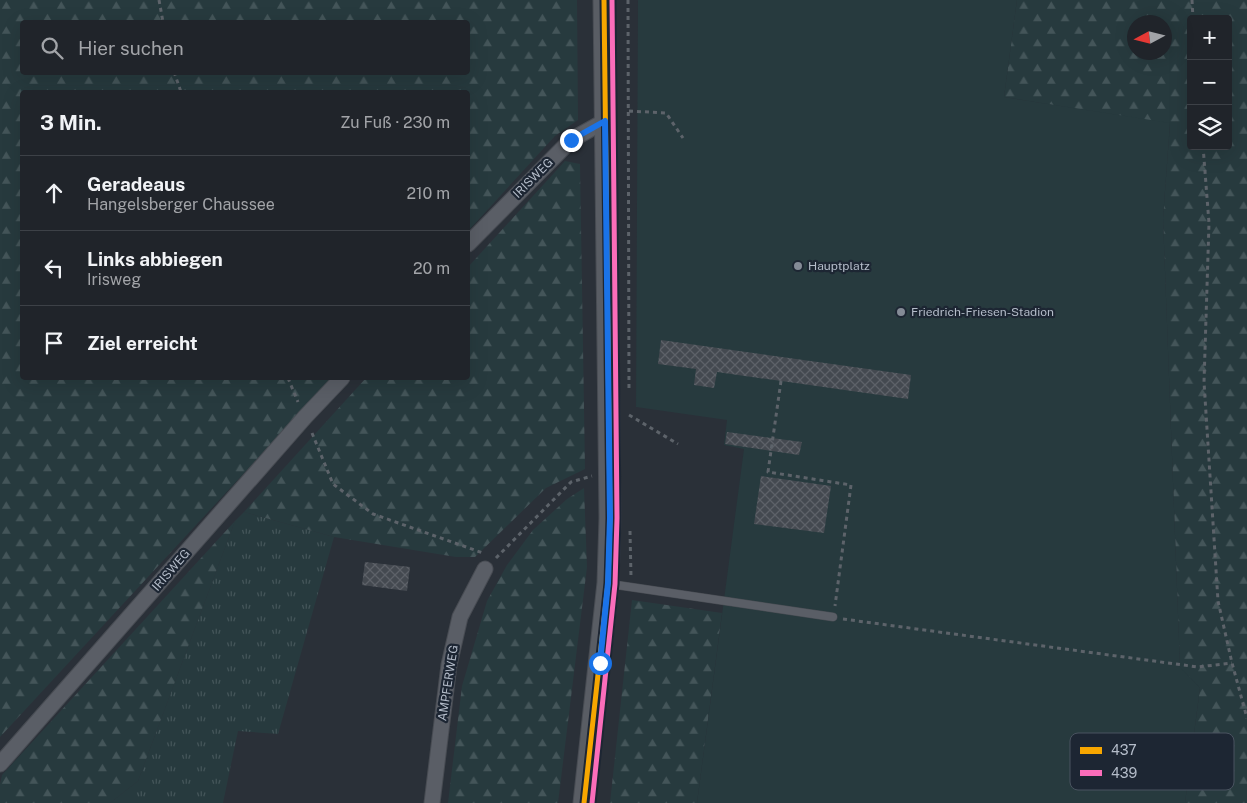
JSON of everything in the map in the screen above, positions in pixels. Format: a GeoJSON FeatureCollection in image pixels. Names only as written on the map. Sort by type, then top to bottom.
{"type":"FeatureCollection","features":[{"type":"Feature","properties":{"kind":"main road"},"geometry":{"type":"LineString","coordinates":[[584,803],[608,583],[610,470],[604,0]]}},
{"type":"Feature","properties":{"kind":"street","name":"IRISWEG"},"geometry":{"type":"LineString","coordinates":[[470,242],[571,140],[605,121]]}},
{"type":"Feature","properties":{"kind":"street","name":"IRISWEG"},"geometry":{"type":"LineString","coordinates":[[0,764],[305,417],[340,380]]}},
{"type":"Feature","properties":{"kind":"street","name":"AMPFERWEG"},"geometry":{"type":"LineString","coordinates":[[432,803],[449,665],[457,627],[460,617],[485,569]]}},
{"type":"Feature","properties":{"kind":"lane"},"geometry":{"type":"LineString","coordinates":[[608,583],[833,617]]}},
{"type":"Feature","properties":{"kind":"path"},"geometry":{"type":"LineString","coordinates":[[159,0],[163,20]]}},
{"type":"Feature","properties":{"kind":"path"},"geometry":{"type":"LineString","coordinates":[[628,0],[629,395]]}},
{"type":"Feature","properties":{"kind":"path"},"geometry":{"type":"LineString","coordinates":[[1192,0],[1193,15]]}},
{"type":"Feature","properties":{"kind":"path"},"geometry":{"type":"LineString","coordinates":[[175,75],[180,90]]}},
{"type":"Feature","properties":{"kind":"path"},"geometry":{"type":"LineString","coordinates":[[605,121],[628,111],[666,113],[683,138]]}},
{"type":"Feature","properties":{"kind":"path"},"geometry":{"type":"LineString","coordinates":[[1202,150],[1209,223],[1204,382],[1218,601],[1247,718]]}},
{"type":"Feature","properties":{"kind":"path"},"geometry":{"type":"LineString","coordinates":[[289,380],[334,484],[373,514],[496,558]]}},
{"type":"Feature","properties":{"kind":"path"},"geometry":{"type":"LineString","coordinates":[[781,381],[768,472],[851,485],[833,617],[1198,667],[1232,663]]}},
{"type":"Feature","properties":{"kind":"path"},"geometry":{"type":"LineString","coordinates":[[629,424],[629,415],[678,444]]}},
{"type":"Feature","properties":{"kind":"path"},"geometry":{"type":"LineString","coordinates":[[485,569],[571,482],[610,470]]}},
{"type":"Feature","properties":{"kind":"path"},"geometry":{"type":"LineString","coordinates":[[630,529],[631,587]]}},
{"type":"Feature","properties":{"kind":"green space"},"geometry":{"type":"Polygon","coordinates":[[[0,0],[577,0],[578,120],[555,136],[470,229],[470,90],[20,90],[20,380],[330,380],[0,737],[0,0]]]}},
{"type":"Feature","properties":{"kind":"green space","name":"Friedrich-Friesen-Stadion"},"geometry":{"type":"Polygon","coordinates":[[[638,0],[1017,0],[1004,97],[1170,123],[1163,218],[1180,667],[1200,688],[1194,733],[1070,733],[1070,790],[1187,790],[1185,803],[697,803],[744,449],[724,445],[727,420],[636,407],[638,0]]]}},
{"type":"Feature","properties":{"kind":"green space"},"geometry":{"type":"Polygon","coordinates":[[[1017,0],[1247,0],[1247,803],[1185,803],[1187,790],[1234,790],[1234,733],[1194,733],[1200,688],[1180,668],[1163,218],[1170,124],[1004,97],[1017,0]]]}},
{"type":"Feature","properties":{"kind":"green space"},"geometry":{"type":"Polygon","coordinates":[[[565,161],[580,164],[585,469],[546,488],[475,557],[456,557],[334,537],[244,512],[364,380],[470,380],[470,265],[565,161]]]}},
{"type":"Feature","properties":{"kind":"green space"},"geometry":{"type":"Polygon","coordinates":[[[584,488],[587,567],[558,803],[448,803],[462,686],[487,601],[507,565],[533,530],[567,499],[584,488]]]}},
{"type":"Feature","properties":{"kind":"green space"},"geometry":{"type":"Polygon","coordinates":[[[244,512],[334,537],[278,734],[238,731],[223,803],[110,803],[138,781],[235,521],[244,512]]]}},
{"type":"Feature","properties":{"kind":"green space"},"geometry":{"type":"Polygon","coordinates":[[[235,521],[138,781],[110,803],[0,803],[2,775],[235,521]]]}},
{"type":"Feature","properties":{"kind":"green space"},"geometry":{"type":"Polygon","coordinates":[[[632,600],[722,613],[697,803],[610,803],[632,600]]]}},
{"type":"Feature","properties":{"kind":"building"},"geometry":{"type":"Polygon","coordinates":[[[661,340],[911,375],[908,399],[717,372],[714,388],[694,385],[696,369],[658,364],[661,340]]]}},
{"type":"Feature","properties":{"kind":"building"},"geometry":{"type":"Polygon","coordinates":[[[727,432],[802,442],[799,455],[725,444],[727,432]]]}},
{"type":"Feature","properties":{"kind":"building"},"geometry":{"type":"Polygon","coordinates":[[[761,476],[831,486],[824,533],[754,524],[761,476]]]}},
{"type":"Feature","properties":{"kind":"building"},"geometry":{"type":"Polygon","coordinates":[[[365,562],[410,567],[407,591],[362,585],[365,562]]]}},
{"type":"Feature","properties":{"kind":"transit line","name":"437"},"geometry":{"type":"LineString","coordinates":[[584,803],[608,583],[610,518],[604,0]]}},
{"type":"Feature","properties":{"kind":"transit line","name":"439"},"geometry":{"type":"LineString","coordinates":[[592,803],[615,584],[617,518],[612,0]]}},
{"type":"Feature","properties":{"kind":"place","name":"Hauptplatz"},"geometry":{"type":"Point","coordinates":[798,266]}},
{"type":"Feature","properties":{"kind":"place","name":"Friedrich-Friesen-Stadion"},"geometry":{"type":"Point","coordinates":[901,312]}},
{"type":"Feature","properties":{"kind":"route"},"geometry":{"type":"LineString","coordinates":[[571,140],[605,121],[610,518],[608,583],[600,663]]}}]}
